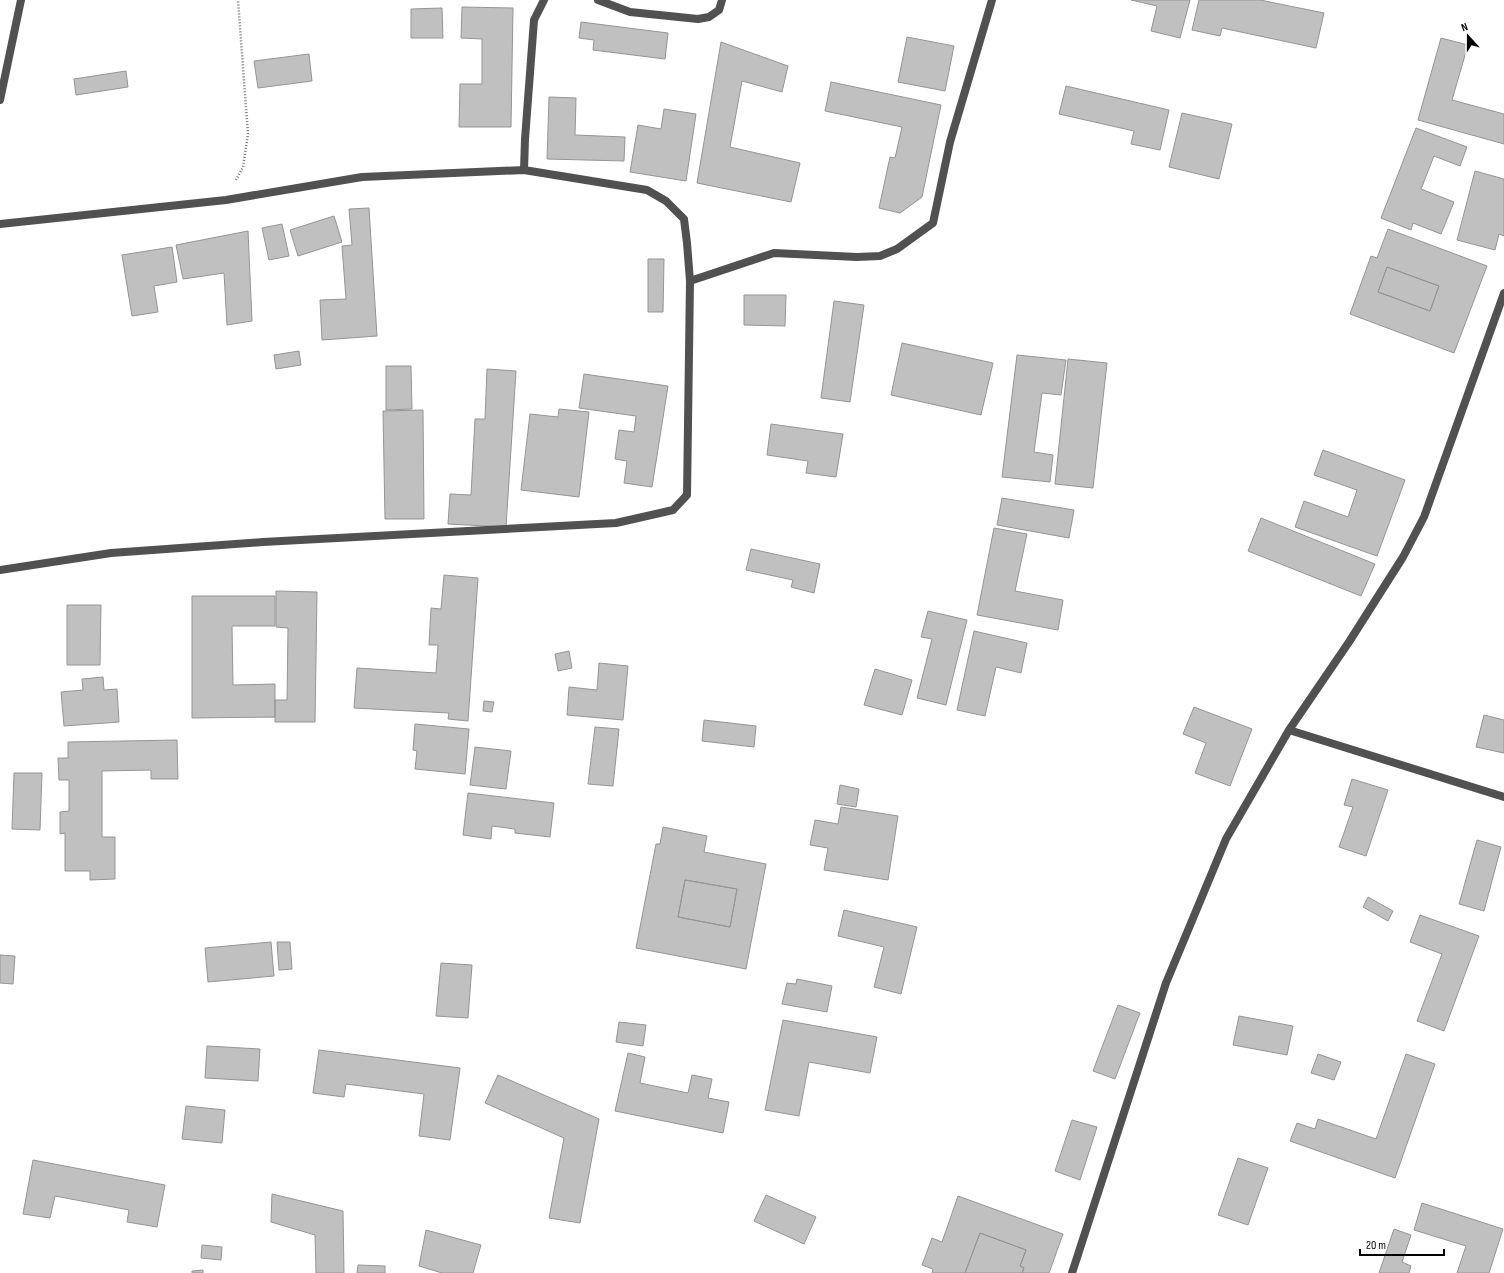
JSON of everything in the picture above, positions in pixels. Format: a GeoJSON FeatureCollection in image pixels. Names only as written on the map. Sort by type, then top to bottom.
{"type":"FeatureCollection","features":[{"type":"Feature","properties":{"kind":"street"},"geometry":{"type":"LineString","coordinates":[[0,100],[20,0]]}},
{"type":"Feature","properties":{"kind":"street"},"geometry":{"type":"LineString","coordinates":[[524,170],[534,20],[544,0]]}},
{"type":"Feature","properties":{"kind":"street"},"geometry":{"type":"LineString","coordinates":[[598,0],[630,12],[698,19],[710,16],[719,10],[722,0]]}},
{"type":"Feature","properties":{"kind":"street"},"geometry":{"type":"LineString","coordinates":[[690,281],[774,253],[857,257],[880,256],[897,249],[933,223],[950,142],[992,0]]}},
{"type":"Feature","properties":{"kind":"street"},"geometry":{"type":"LineString","coordinates":[[0,224],[226,200],[362,177],[524,170],[647,190],[666,201],[684,219],[690,281],[687,494],[673,510],[616,523],[264,542],[111,553],[0,570]]}},
{"type":"Feature","properties":{"kind":"street"},"geometry":{"type":"LineString","coordinates":[[1072,1273],[1166,983],[1226,839],[1289,730],[1349,642],[1398,564],[1424,517],[1504,293]]}},
{"type":"Feature","properties":{"kind":"street"},"geometry":{"type":"LineString","coordinates":[[1289,730],[1504,798]]}},
{"type":"Feature","properties":{"kind":"path"},"geometry":{"type":"LineString","coordinates":[[226,200],[243,167],[248,134],[238,0]]}},
{"type":"Feature","properties":{"kind":"building"},"geometry":{"type":"Polygon","coordinates":[[[1131,0],[1190,0],[1180,38],[1151,31],[1157,6],[1131,0]]]}},
{"type":"Feature","properties":{"kind":"building"},"geometry":{"type":"Polygon","coordinates":[[[1199,0],[1260,0],[1324,13],[1316,48],[1222,28],[1220,36],[1192,30],[1199,0]]]}},
{"type":"Feature","properties":{"kind":"building"},"geometry":{"type":"Polygon","coordinates":[[[462,7],[513,8],[511,127],[459,127],[460,84],[482,84],[482,39],[461,38],[462,7]]]}},
{"type":"Feature","properties":{"kind":"building"},"geometry":{"type":"Polygon","coordinates":[[[442,8],[443,38],[411,38],[411,9],[442,8]]]}},
{"type":"Feature","properties":{"kind":"building"},"geometry":{"type":"Polygon","coordinates":[[[581,22],[668,33],[665,59],[593,50],[594,40],[579,38],[581,22]]]}},
{"type":"Feature","properties":{"kind":"building"},"geometry":{"type":"Polygon","coordinates":[[[907,37],[954,46],[945,91],[898,82],[907,37]]]}},
{"type":"Feature","properties":{"kind":"building"},"geometry":{"type":"Polygon","coordinates":[[[1441,38],[1468,45],[1452,100],[1504,114],[1504,144],[1418,120],[1441,38]]]}},
{"type":"Feature","properties":{"kind":"building"},"geometry":{"type":"Polygon","coordinates":[[[721,42],[788,66],[782,92],[742,81],[730,147],[800,163],[791,202],[697,183],[721,42]]]}},
{"type":"Feature","properties":{"kind":"building"},"geometry":{"type":"Polygon","coordinates":[[[309,54],[312,81],[258,88],[254,61],[309,54]]]}},
{"type":"Feature","properties":{"kind":"building"},"geometry":{"type":"Polygon","coordinates":[[[126,71],[128,87],[76,95],[74,79],[126,71]]]}},
{"type":"Feature","properties":{"kind":"building"},"geometry":{"type":"Polygon","coordinates":[[[831,82],[941,105],[922,197],[900,213],[879,208],[890,157],[895,158],[902,127],[825,111],[831,82]]]}},
{"type":"Feature","properties":{"kind":"building"},"geometry":{"type":"Polygon","coordinates":[[[1066,86],[1169,110],[1160,150],[1131,144],[1134,131],[1059,114],[1066,86]]]}},
{"type":"Feature","properties":{"kind":"building"},"geometry":{"type":"Polygon","coordinates":[[[549,97],[576,98],[575,135],[625,137],[624,161],[547,159],[549,97]]]}},
{"type":"Feature","properties":{"kind":"building"},"geometry":{"type":"Polygon","coordinates":[[[664,109],[696,114],[686,181],[630,172],[638,125],[661,129],[664,109]]]}},
{"type":"Feature","properties":{"kind":"building"},"geometry":{"type":"Polygon","coordinates":[[[1182,113],[1232,124],[1219,179],[1169,167],[1182,113]]]}},
{"type":"Feature","properties":{"kind":"building"},"geometry":{"type":"Polygon","coordinates":[[[1416,128],[1467,147],[1460,166],[1434,156],[1421,189],[1454,202],[1441,234],[1413,223],[1411,230],[1381,218],[1416,128]]]}},
{"type":"Feature","properties":{"kind":"building"},"geometry":{"type":"Polygon","coordinates":[[[1475,171],[1504,179],[1504,236],[1499,234],[1495,250],[1457,240],[1475,171]]]}},
{"type":"Feature","properties":{"kind":"building"},"geometry":{"type":"Polygon","coordinates":[[[369,208],[377,336],[322,340],[320,300],[346,299],[342,246],[352,245],[349,209],[369,208]]]}},
{"type":"Feature","properties":{"kind":"building"},"geometry":{"type":"Polygon","coordinates":[[[334,216],[342,242],[298,256],[290,230],[334,216]]]}},
{"type":"Feature","properties":{"kind":"building"},"geometry":{"type":"Polygon","coordinates":[[[282,224],[289,256],[269,260],[262,228],[282,224]]]}},
{"type":"Feature","properties":{"kind":"building"},"geometry":{"type":"Polygon","coordinates":[[[1388,229],[1487,266],[1454,353],[1350,314],[1371,256],[1377,258],[1388,229]],[[1387,267],[1378,292],[1430,311],[1439,286],[1387,267]]]}},
{"type":"Feature","properties":{"kind":"building"},"geometry":{"type":"Polygon","coordinates":[[[248,231],[252,321],[227,325],[224,273],[183,279],[176,245],[248,231]]]}},
{"type":"Feature","properties":{"kind":"building"},"geometry":{"type":"Polygon","coordinates":[[[172,247],[177,282],[154,286],[158,312],[132,316],[122,255],[172,247]]]}},
{"type":"Feature","properties":{"kind":"building"},"geometry":{"type":"Polygon","coordinates":[[[648,259],[664,259],[663,312],[648,312],[648,259]]]}},
{"type":"Feature","properties":{"kind":"building"},"geometry":{"type":"Polygon","coordinates":[[[1387,267],[1439,286],[1430,311],[1378,292],[1387,267]]]}},
{"type":"Feature","properties":{"kind":"building"},"geometry":{"type":"Polygon","coordinates":[[[744,295],[786,295],[785,326],[744,325],[744,295]]]}},
{"type":"Feature","properties":{"kind":"building"},"geometry":{"type":"Polygon","coordinates":[[[834,301],[864,305],[850,402],[821,398],[834,301]]]}},
{"type":"Feature","properties":{"kind":"building"},"geometry":{"type":"Polygon","coordinates":[[[902,343],[993,363],[981,415],[891,395],[902,343]]]}},
{"type":"Feature","properties":{"kind":"building"},"geometry":{"type":"Polygon","coordinates":[[[299,351],[301,365],[276,369],[274,355],[299,351]]]}},
{"type":"Feature","properties":{"kind":"building"},"geometry":{"type":"Polygon","coordinates":[[[1017,355],[1066,360],[1061,395],[1042,393],[1034,452],[1053,455],[1050,482],[1002,477],[1017,355]]]}},
{"type":"Feature","properties":{"kind":"building"},"geometry":{"type":"Polygon","coordinates":[[[1068,359],[1107,363],[1093,488],[1055,484],[1068,359]]]}},
{"type":"Feature","properties":{"kind":"building"},"geometry":{"type":"Polygon","coordinates":[[[386,366],[411,366],[412,409],[386,410],[386,366]]]}},
{"type":"Feature","properties":{"kind":"building"},"geometry":{"type":"Polygon","coordinates":[[[487,369],[516,371],[506,527],[448,524],[450,494],[471,495],[475,419],[485,419],[487,369]]]}},
{"type":"Feature","properties":{"kind":"building"},"geometry":{"type":"Polygon","coordinates":[[[584,374],[668,386],[652,487],[624,483],[627,461],[615,459],[619,430],[634,432],[636,416],[579,408],[584,374]]]}},
{"type":"Feature","properties":{"kind":"building"},"geometry":{"type":"Polygon","coordinates":[[[559,409],[589,412],[579,497],[521,490],[530,414],[558,417],[559,409]]]}},
{"type":"Feature","properties":{"kind":"building"},"geometry":{"type":"Polygon","coordinates":[[[423,410],[424,519],[385,519],[383,411],[423,410]]]}},
{"type":"Feature","properties":{"kind":"building"},"geometry":{"type":"Polygon","coordinates":[[[771,424],[843,434],[836,477],[806,473],[808,461],[767,455],[771,424]]]}},
{"type":"Feature","properties":{"kind":"building"},"geometry":{"type":"Polygon","coordinates":[[[1323,450],[1405,480],[1377,556],[1295,527],[1304,501],[1348,517],[1357,490],[1314,475],[1323,450]]]}},
{"type":"Feature","properties":{"kind":"building"},"geometry":{"type":"Polygon","coordinates":[[[1002,498],[1074,510],[1069,538],[997,525],[1002,498]]]}},
{"type":"Feature","properties":{"kind":"building"},"geometry":{"type":"Polygon","coordinates":[[[1261,518],[1375,564],[1361,596],[1248,551],[1261,518]]]}},
{"type":"Feature","properties":{"kind":"building"},"geometry":{"type":"Polygon","coordinates":[[[994,528],[1027,534],[1015,591],[1063,600],[1058,630],[977,615],[994,528]]]}},
{"type":"Feature","properties":{"kind":"building"},"geometry":{"type":"Polygon","coordinates":[[[751,549],[820,564],[814,593],[791,587],[793,580],[746,570],[751,549]]]}},
{"type":"Feature","properties":{"kind":"building"},"geometry":{"type":"Polygon","coordinates":[[[444,575],[478,578],[468,721],[448,719],[449,713],[354,708],[357,668],[436,673],[438,645],[429,645],[431,608],[441,609],[444,575]]]}},
{"type":"Feature","properties":{"kind":"building"},"geometry":{"type":"Polygon","coordinates":[[[276,591],[317,592],[315,722],[275,722],[275,700],[287,700],[288,628],[276,627],[276,591]]]}},
{"type":"Feature","properties":{"kind":"building"},"geometry":{"type":"Polygon","coordinates":[[[192,596],[275,596],[275,626],[232,626],[233,685],[275,684],[275,717],[192,718],[192,596]]]}},
{"type":"Feature","properties":{"kind":"building"},"geometry":{"type":"Polygon","coordinates":[[[67,605],[101,605],[100,665],[67,665],[67,605]]]}},
{"type":"Feature","properties":{"kind":"building"},"geometry":{"type":"Polygon","coordinates":[[[928,611],[967,620],[946,705],[917,698],[932,639],[921,637],[928,611]]]}},
{"type":"Feature","properties":{"kind":"building"},"geometry":{"type":"Polygon","coordinates":[[[974,631],[1027,643],[1021,673],[996,667],[985,716],[957,710],[974,631]]]}},
{"type":"Feature","properties":{"kind":"building"},"geometry":{"type":"Polygon","coordinates":[[[569,651],[572,668],[558,671],[555,654],[569,651]]]}},
{"type":"Feature","properties":{"kind":"building"},"geometry":{"type":"Polygon","coordinates":[[[599,663],[628,666],[623,720],[567,715],[569,687],[597,690],[599,663]]]}},
{"type":"Feature","properties":{"kind":"building"},"geometry":{"type":"Polygon","coordinates":[[[875,669],[912,680],[902,715],[864,705],[875,669]]]}},
{"type":"Feature","properties":{"kind":"building"},"geometry":{"type":"Polygon","coordinates":[[[103,677],[104,690],[117,689],[119,722],[64,726],[61,692],[83,690],[82,679],[103,677]]]}},
{"type":"Feature","properties":{"kind":"building"},"geometry":{"type":"Polygon","coordinates":[[[484,701],[494,702],[492,712],[483,711],[484,701]]]}},
{"type":"Feature","properties":{"kind":"building"},"geometry":{"type":"Polygon","coordinates":[[[1194,707],[1252,729],[1230,786],[1195,773],[1206,743],[1183,734],[1194,707]]]}},
{"type":"Feature","properties":{"kind":"building"},"geometry":{"type":"Polygon","coordinates":[[[1484,715],[1504,720],[1504,753],[1476,747],[1484,715]]]}},
{"type":"Feature","properties":{"kind":"building"},"geometry":{"type":"Polygon","coordinates":[[[704,720],[756,726],[754,747],[702,741],[704,720]]]}},
{"type":"Feature","properties":{"kind":"building"},"geometry":{"type":"Polygon","coordinates":[[[415,724],[469,729],[465,774],[415,769],[417,751],[413,750],[415,724]]]}},
{"type":"Feature","properties":{"kind":"building"},"geometry":{"type":"Polygon","coordinates":[[[595,727],[619,729],[613,786],[588,784],[595,727]]]}},
{"type":"Feature","properties":{"kind":"building"},"geometry":{"type":"Polygon","coordinates":[[[177,740],[178,779],[151,779],[151,770],[102,771],[102,837],[115,837],[115,879],[90,880],[90,871],[65,871],[65,833],[60,834],[60,812],[69,811],[69,780],[59,780],[58,758],[68,758],[68,742],[177,740]]]}},
{"type":"Feature","properties":{"kind":"building"},"geometry":{"type":"Polygon","coordinates":[[[475,747],[511,751],[506,789],[470,785],[475,747]]]}},
{"type":"Feature","properties":{"kind":"building"},"geometry":{"type":"Polygon","coordinates":[[[14,773],[42,773],[40,830],[12,829],[14,773]]]}},
{"type":"Feature","properties":{"kind":"building"},"geometry":{"type":"Polygon","coordinates":[[[1352,779],[1388,790],[1366,856],[1339,847],[1353,807],[1344,805],[1352,779]]]}},
{"type":"Feature","properties":{"kind":"building"},"geometry":{"type":"Polygon","coordinates":[[[840,785],[859,789],[856,807],[837,804],[840,785]]]}},
{"type":"Feature","properties":{"kind":"building"},"geometry":{"type":"Polygon","coordinates":[[[468,793],[554,803],[550,837],[515,833],[515,829],[492,826],[491,839],[463,835],[468,793]]]}},
{"type":"Feature","properties":{"kind":"building"},"geometry":{"type":"Polygon","coordinates":[[[841,807],[898,816],[888,880],[824,870],[828,848],[810,845],[815,820],[838,824],[841,807]]]}},
{"type":"Feature","properties":{"kind":"building"},"geometry":{"type":"Polygon","coordinates":[[[663,827],[707,836],[704,852],[766,864],[746,969],[636,948],[656,844],[660,844],[663,827]],[[685,880],[678,917],[730,927],[737,889],[685,880]]]}},
{"type":"Feature","properties":{"kind":"building"},"geometry":{"type":"Polygon","coordinates":[[[1477,840],[1501,847],[1484,911],[1459,904],[1477,840]]]}},
{"type":"Feature","properties":{"kind":"building"},"geometry":{"type":"Polygon","coordinates":[[[685,880],[737,889],[730,927],[678,917],[685,880]]]}},
{"type":"Feature","properties":{"kind":"building"},"geometry":{"type":"Polygon","coordinates":[[[1368,897],[1393,911],[1388,921],[1363,907],[1368,897]]]}},
{"type":"Feature","properties":{"kind":"building"},"geometry":{"type":"Polygon","coordinates":[[[844,910],[917,927],[901,994],[874,987],[884,947],[838,936],[844,910]]]}},
{"type":"Feature","properties":{"kind":"building"},"geometry":{"type":"Polygon","coordinates":[[[1420,915],[1479,936],[1444,1031],[1417,1021],[1442,954],[1410,942],[1420,915]]]}},
{"type":"Feature","properties":{"kind":"building"},"geometry":{"type":"Polygon","coordinates":[[[271,942],[274,976],[208,982],[205,948],[271,942]]]}},
{"type":"Feature","properties":{"kind":"building"},"geometry":{"type":"Polygon","coordinates":[[[277,942],[290,942],[292,969],[279,970],[277,942]]]}},
{"type":"Feature","properties":{"kind":"building"},"geometry":{"type":"Polygon","coordinates":[[[0,955],[15,956],[13,984],[0,983],[0,955]]]}},
{"type":"Feature","properties":{"kind":"building"},"geometry":{"type":"Polygon","coordinates":[[[441,963],[472,965],[468,1018],[436,1016],[441,963]]]}},
{"type":"Feature","properties":{"kind":"building"},"geometry":{"type":"Polygon","coordinates":[[[797,979],[832,986],[827,1012],[782,1004],[787,983],[796,984],[797,979]]]}},
{"type":"Feature","properties":{"kind":"building"},"geometry":{"type":"Polygon","coordinates":[[[1118,1005],[1140,1013],[1115,1079],[1093,1071],[1118,1005]]]}},
{"type":"Feature","properties":{"kind":"building"},"geometry":{"type":"Polygon","coordinates":[[[1239,1016],[1293,1026],[1287,1055],[1233,1045],[1239,1016]]]}},
{"type":"Feature","properties":{"kind":"building"},"geometry":{"type":"Polygon","coordinates":[[[783,1020],[877,1037],[870,1073],[809,1062],[799,1116],[765,1110],[783,1020]]]}},
{"type":"Feature","properties":{"kind":"building"},"geometry":{"type":"Polygon","coordinates":[[[619,1022],[646,1025],[643,1046],[616,1042],[619,1022]]]}},
{"type":"Feature","properties":{"kind":"building"},"geometry":{"type":"Polygon","coordinates":[[[207,1046],[260,1049],[258,1081],[205,1078],[207,1046]]]}},
{"type":"Feature","properties":{"kind":"building"},"geometry":{"type":"Polygon","coordinates":[[[319,1050],[460,1068],[450,1140],[419,1136],[424,1094],[346,1084],[344,1097],[313,1093],[319,1050]]]}},
{"type":"Feature","properties":{"kind":"building"},"geometry":{"type":"Polygon","coordinates":[[[628,1053],[645,1057],[640,1083],[688,1093],[692,1075],[712,1079],[708,1098],[729,1102],[723,1133],[615,1111],[628,1053]]]}},
{"type":"Feature","properties":{"kind":"building"},"geometry":{"type":"Polygon","coordinates":[[[1318,1054],[1341,1062],[1334,1080],[1311,1073],[1318,1054]]]}},
{"type":"Feature","properties":{"kind":"building"},"geometry":{"type":"Polygon","coordinates":[[[1406,1054],[1435,1064],[1395,1178],[1290,1141],[1297,1123],[1315,1129],[1318,1119],[1376,1139],[1406,1054]]]}},
{"type":"Feature","properties":{"kind":"building"},"geometry":{"type":"Polygon","coordinates":[[[498,1075],[599,1119],[580,1223],[549,1218],[564,1138],[485,1103],[498,1075]]]}},
{"type":"Feature","properties":{"kind":"building"},"geometry":{"type":"Polygon","coordinates":[[[186,1106],[225,1110],[222,1143],[182,1139],[186,1106]]]}},
{"type":"Feature","properties":{"kind":"building"},"geometry":{"type":"Polygon","coordinates":[[[1072,1120],[1097,1127],[1080,1180],[1055,1171],[1072,1120]]]}},
{"type":"Feature","properties":{"kind":"building"},"geometry":{"type":"Polygon","coordinates":[[[1238,1158],[1268,1168],[1248,1225],[1218,1215],[1238,1158]]]}},
{"type":"Feature","properties":{"kind":"building"},"geometry":{"type":"Polygon","coordinates":[[[33,1160],[165,1185],[157,1227],[127,1222],[129,1210],[55,1196],[50,1218],[23,1214],[33,1160]]]}},
{"type":"Feature","properties":{"kind":"building"},"geometry":{"type":"Polygon","coordinates":[[[272,1194],[343,1211],[344,1273],[316,1273],[315,1235],[271,1222],[272,1194]]]}},
{"type":"Feature","properties":{"kind":"building"},"geometry":{"type":"Polygon","coordinates":[[[766,1195],[816,1217],[804,1244],[754,1221],[766,1195]]]}},
{"type":"Feature","properties":{"kind":"building"},"geometry":{"type":"Polygon","coordinates":[[[958,1196],[1063,1234],[1049,1273],[1022,1273],[1024,1268],[1020,1266],[1026,1250],[980,1233],[965,1273],[932,1273],[933,1269],[922,1265],[932,1238],[942,1242],[958,1196]]]}},
{"type":"Feature","properties":{"kind":"building"},"geometry":{"type":"Polygon","coordinates":[[[1422,1203],[1503,1229],[1489,1273],[1457,1273],[1466,1246],[1414,1230],[1422,1203]]]}},
{"type":"Feature","properties":{"kind":"building"},"geometry":{"type":"Polygon","coordinates":[[[1394,1229],[1411,1235],[1402,1262],[1411,1266],[1409,1273],[1379,1273],[1394,1229]]]}},
{"type":"Feature","properties":{"kind":"building"},"geometry":{"type":"Polygon","coordinates":[[[426,1230],[481,1245],[473,1273],[442,1273],[419,1266],[426,1230]]]}},
{"type":"Feature","properties":{"kind":"building"},"geometry":{"type":"Polygon","coordinates":[[[980,1233],[1026,1250],[1020,1266],[1024,1268],[1022,1273],[965,1273],[980,1233]]]}},
{"type":"Feature","properties":{"kind":"building"},"geometry":{"type":"Polygon","coordinates":[[[202,1245],[222,1247],[221,1260],[201,1258],[202,1245]]]}},
{"type":"Feature","properties":{"kind":"building"},"geometry":{"type":"Polygon","coordinates":[[[358,1265],[385,1266],[385,1273],[357,1273],[358,1265]]]}},
{"type":"Feature","properties":{"kind":"building"},"geometry":{"type":"Polygon","coordinates":[[[203,1270],[203,1273],[192,1273],[192,1271],[203,1270]]]}}]}
